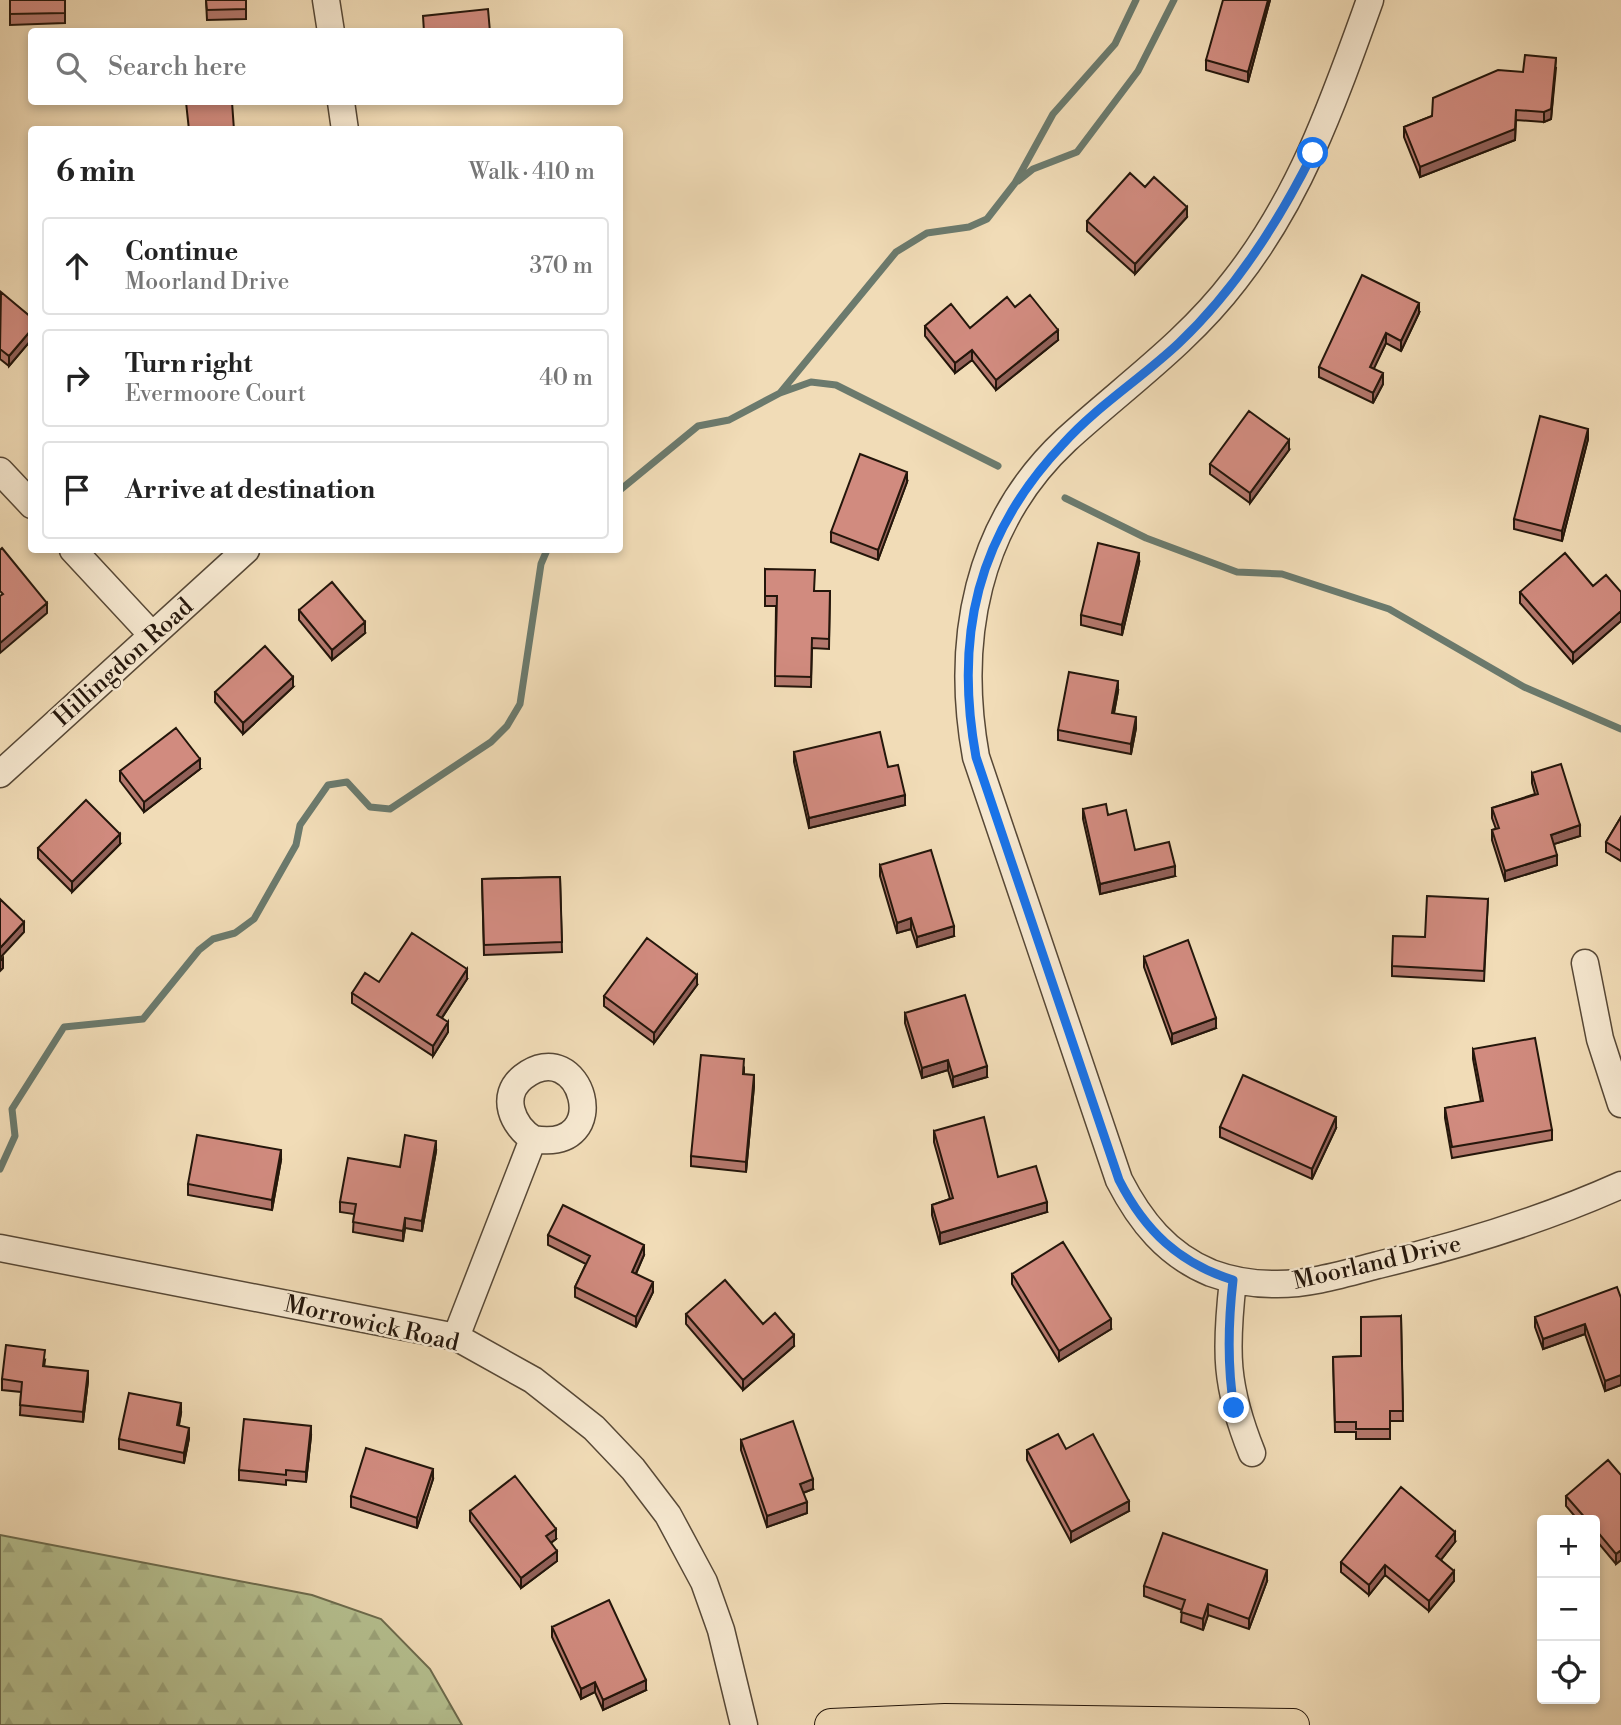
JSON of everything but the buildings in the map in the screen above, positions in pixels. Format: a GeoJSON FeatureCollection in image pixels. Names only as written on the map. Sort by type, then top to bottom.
{"type":"FeatureCollection","features":[{"type":"Feature","properties":{"kind":"main road"},"geometry":{"type":"LineString","coordinates":[[831,1725],[946,1720],[1293,1725]]}},
{"type":"Feature","properties":{"kind":"street"},"geometry":{"type":"LineString","coordinates":[[326,0],[330,28]]}},
{"type":"Feature","properties":{"kind":"street","name":"Moorland Drive"},"geometry":{"type":"LineString","coordinates":[[1370,0],[1313,153],[1266,238],[1206,316],[1178,344],[1064,442],[1031,480],[1010,511],[990,554],[976,597],[968,641],[968,710],[976,757],[1119,1180],[1139,1216],[1167,1246],[1210,1272],[1233,1280],[1276,1285],[1344,1274],[1432,1252],[1523,1224],[1621,1185]]}},
{"type":"Feature","properties":{"kind":"street"},"geometry":{"type":"LineString","coordinates":[[341,105],[344,126]]}},
{"type":"Feature","properties":{"kind":"street"},"geometry":{"type":"LineString","coordinates":[[0,471],[28,501]]}},
{"type":"Feature","properties":{"kind":"street"},"geometry":{"type":"LineString","coordinates":[[76,553],[152,635]]}},
{"type":"Feature","properties":{"kind":"street","name":"Hillingdon Road"},"geometry":{"type":"LineString","coordinates":[[0,774],[243,553]]}},
{"type":"Feature","properties":{"kind":"street"},"geometry":{"type":"LineString","coordinates":[[1585,963],[1600,1039],[1621,1104]]}},
{"type":"Feature","properties":{"kind":"street"},"geometry":{"type":"LineString","coordinates":[[456,1338],[533,1139]]}},
{"type":"Feature","properties":{"kind":"street","name":"Morrowick Road"},"geometry":{"type":"LineString","coordinates":[[0,1248],[456,1338],[533,1380],[565,1403],[633,1469],[668,1515],[708,1594],[721,1630],[744,1725]]}},
{"type":"Feature","properties":{"kind":"street"},"geometry":{"type":"LineString","coordinates":[[1233,1280],[1228,1318],[1228,1373],[1234,1408],[1252,1452]]}},
{"type":"Feature","properties":{"kind":"green space"},"geometry":{"type":"Polygon","coordinates":[[[0,1535],[312,1595],[381,1619],[430,1669],[462,1725],[0,1725],[0,1535]]]}},
{"type":"Feature","properties":{"kind":"waterway"},"geometry":{"type":"LineString","coordinates":[[780,393],[896,252],[927,233],[969,227],[987,219],[1015,183],[1053,114],[1115,44],[1136,0]]}},
{"type":"Feature","properties":{"kind":"waterway"},"geometry":{"type":"LineString","coordinates":[[1018,181],[1033,169],[1077,152],[1138,71],[1174,0]]}},
{"type":"Feature","properties":{"kind":"waterway"},"geometry":{"type":"LineString","coordinates":[[623,488],[698,426],[729,420],[780,393],[811,382],[836,385],[998,466]]}},
{"type":"Feature","properties":{"kind":"waterway"},"geometry":{"type":"LineString","coordinates":[[1065,498],[1146,538],[1237,572],[1282,574],[1389,609],[1524,687],[1621,729]]}},
{"type":"Feature","properties":{"kind":"waterway"},"geometry":{"type":"LineString","coordinates":[[0,1169],[15,1136],[12,1109],[64,1027],[143,1019],[199,950],[213,939],[235,933],[254,919],[296,845],[300,825],[328,785],[347,782],[370,807],[390,809],[491,742],[507,726],[520,704],[541,564],[546,553]]}},
{"type":"Feature","properties":{"kind":"route"},"geometry":{"type":"LineString","coordinates":[[1234,1408],[1228,1373],[1228,1318],[1233,1280],[1210,1272],[1167,1246],[1134,1209],[1119,1180],[976,757],[968,710],[966,664],[976,597],[990,554],[1010,511],[1031,480],[1064,442],[1178,344],[1206,316],[1266,238],[1313,153]]}}]}
